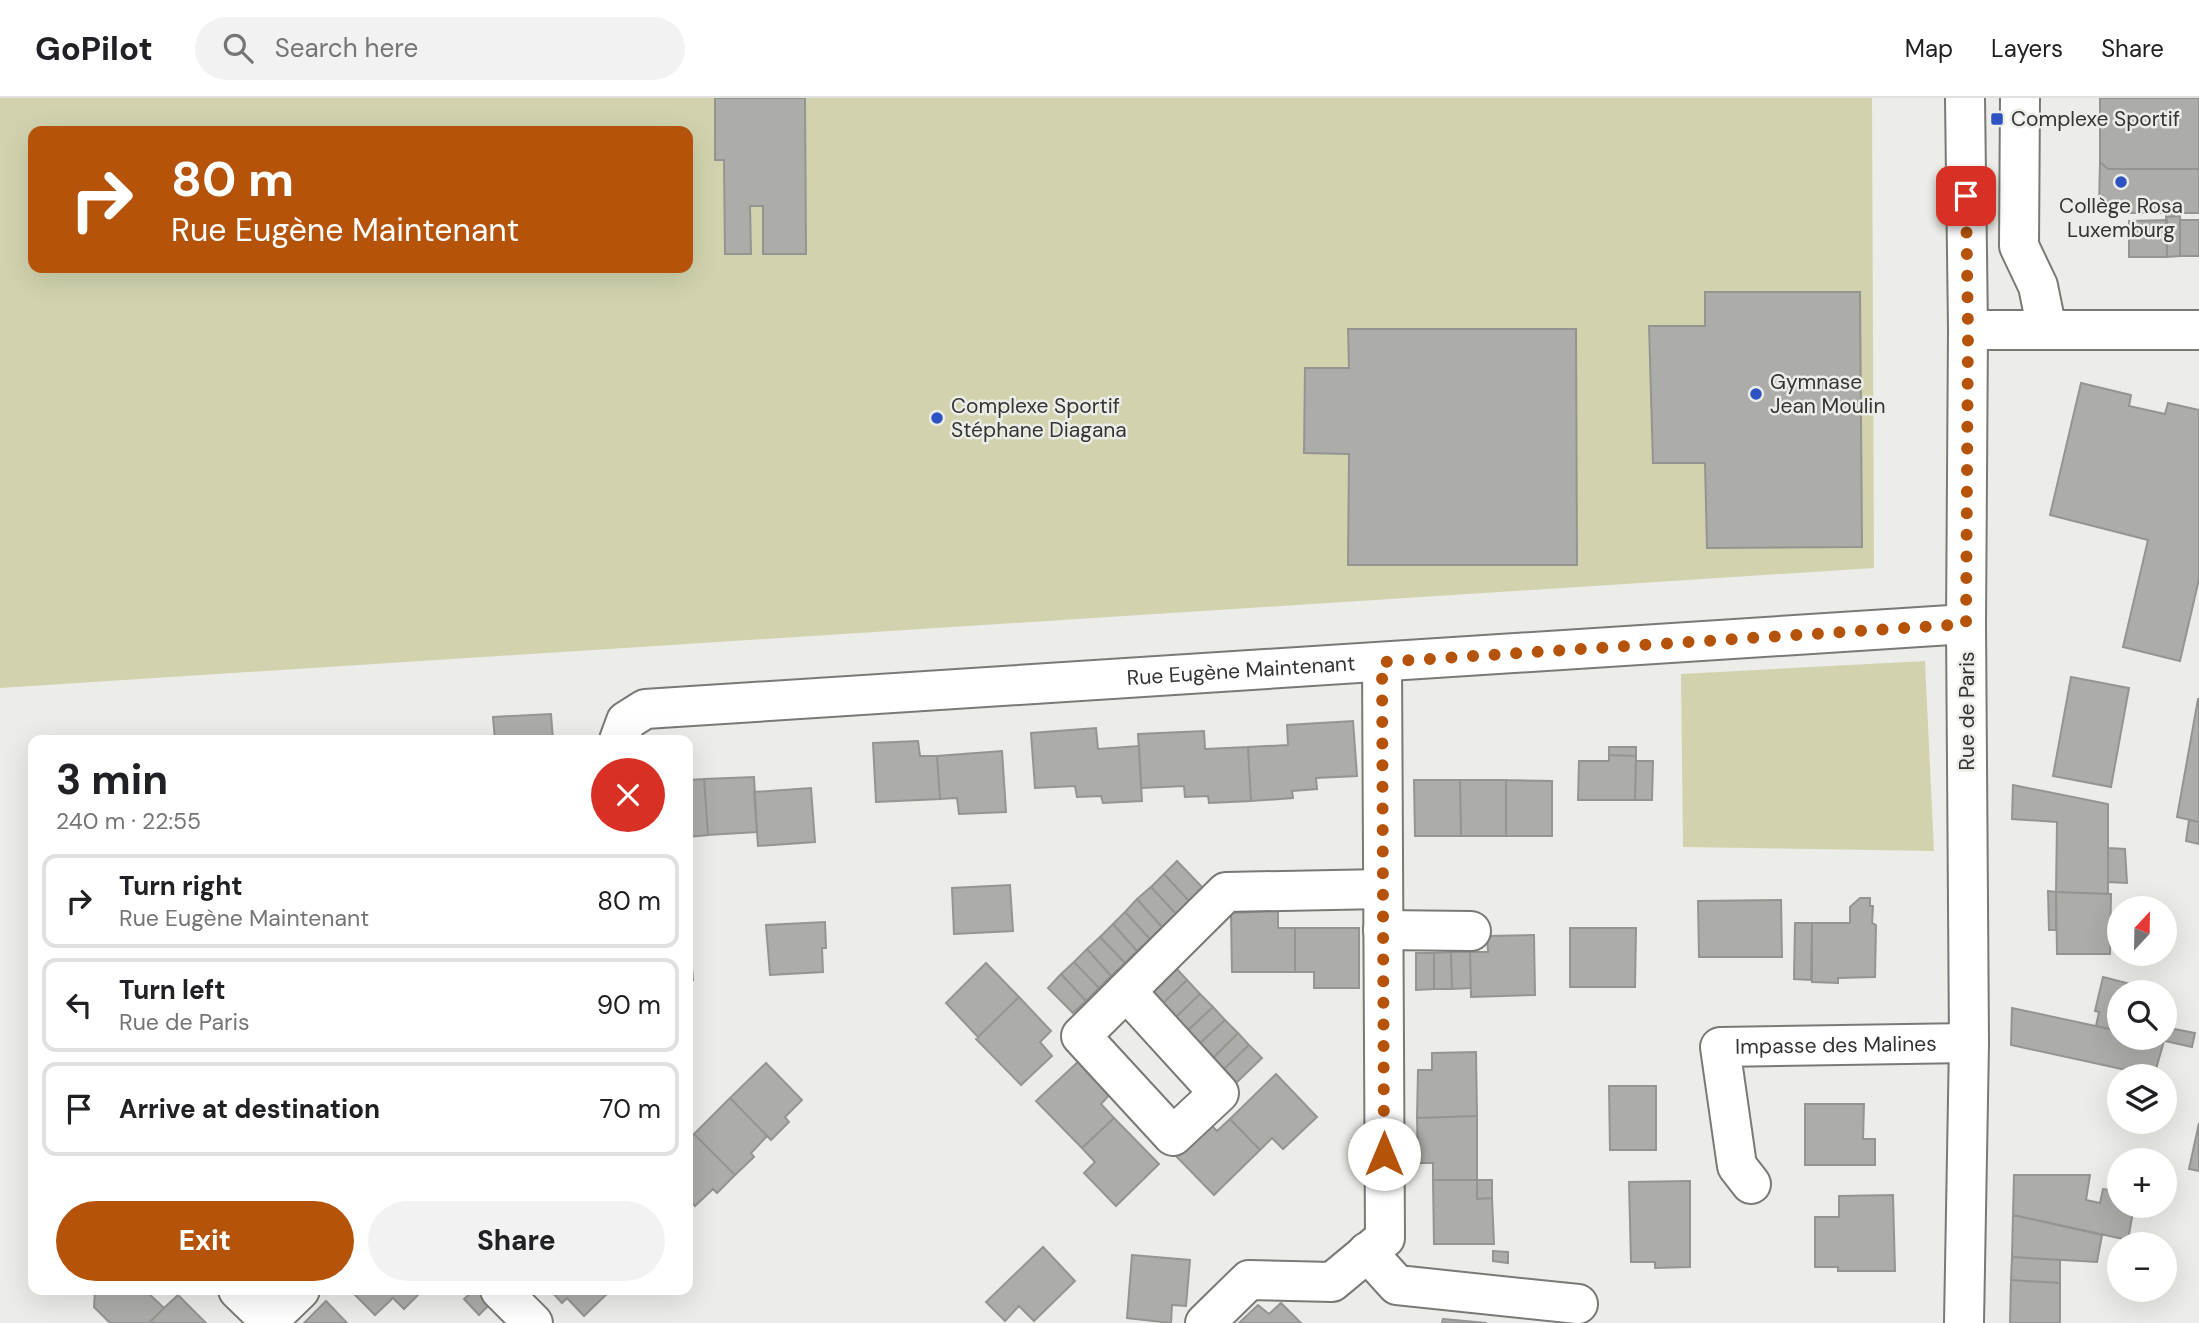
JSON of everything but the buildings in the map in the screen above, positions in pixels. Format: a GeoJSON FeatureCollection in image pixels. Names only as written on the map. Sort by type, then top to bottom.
{"type":"FeatureCollection","features":[{"type":"Feature","properties":{"kind":"street","name":"Rue de Paris"},"geometry":{"type":"LineString","coordinates":[[1964,1323],[1969,1043],[1965,98]]}},
{"type":"Feature","properties":{"kind":"street"},"geometry":{"type":"LineString","coordinates":[[2020,98],[2019,246],[2038,286],[2047,330]]}},
{"type":"Feature","properties":{"kind":"street"},"geometry":{"type":"LineString","coordinates":[[1968,330],[2199,330]]}},
{"type":"Feature","properties":{"kind":"street","name":"Rue Eugène Maintenant"},"geometry":{"type":"LineString","coordinates":[[620,735],[625,721],[645,709],[1966,624]]}},
{"type":"Feature","properties":{"kind":"street"},"geometry":{"type":"LineString","coordinates":[[1205,1323],[1249,1280],[1332,1282],[1385,1238],[1382,662]]}},
{"type":"Feature","properties":{"kind":"street"},"geometry":{"type":"LineString","coordinates":[[1126,991],[1226,892],[1382,889]]}},
{"type":"Feature","properties":{"kind":"street"},"geometry":{"type":"LineString","coordinates":[[1383,930],[1471,931]]}},
{"type":"Feature","properties":{"kind":"street","name":"Impasse des Malines"},"geometry":{"type":"LineString","coordinates":[[1751,1184],[1737,1166],[1720,1047],[1969,1043]]}},
{"type":"Feature","properties":{"kind":"street"},"geometry":{"type":"LineString","coordinates":[[1367,1252],[1397,1285],[1578,1304]]}},
{"type":"Feature","properties":{"kind":"street"},"geometry":{"type":"LineString","coordinates":[[243,1295],[269,1320],[295,1295]]}},
{"type":"Feature","properties":{"kind":"street"},"geometry":{"type":"LineString","coordinates":[[505,1295],[533,1323]]}},
{"type":"Feature","properties":{"kind":"green space","name":"Complexe Sportif Stéphane Diagana"},"geometry":{"type":"Polygon","coordinates":[[[0,98],[1872,98],[1874,568],[0,688],[0,98]]]}},
{"type":"Feature","properties":{"kind":"green space"},"geometry":{"type":"Polygon","coordinates":[[[1925,661],[1934,851],[1683,847],[1681,674],[1925,661]]]}},
{"type":"Feature","properties":{"kind":"place","name":"Complexe Sportif"},"geometry":{"type":"Point","coordinates":[1997,119]}},
{"type":"Feature","properties":{"kind":"place","name":"Collège Rosa Luxemburg"},"geometry":{"type":"Point","coordinates":[2121,182]}},
{"type":"Feature","properties":{"kind":"place","name":"Gymnase Jean Moulin"},"geometry":{"type":"Point","coordinates":[1756,394]}},
{"type":"Feature","properties":{"kind":"place","name":"Complexe Sportif Stéphane Diagana"},"geometry":{"type":"Point","coordinates":[937,418]}},
{"type":"Feature","properties":{"kind":"route"},"geometry":{"type":"LineString","coordinates":[[1384,1154],[1382,662],[1966,624],[1966,196]]}}]}
